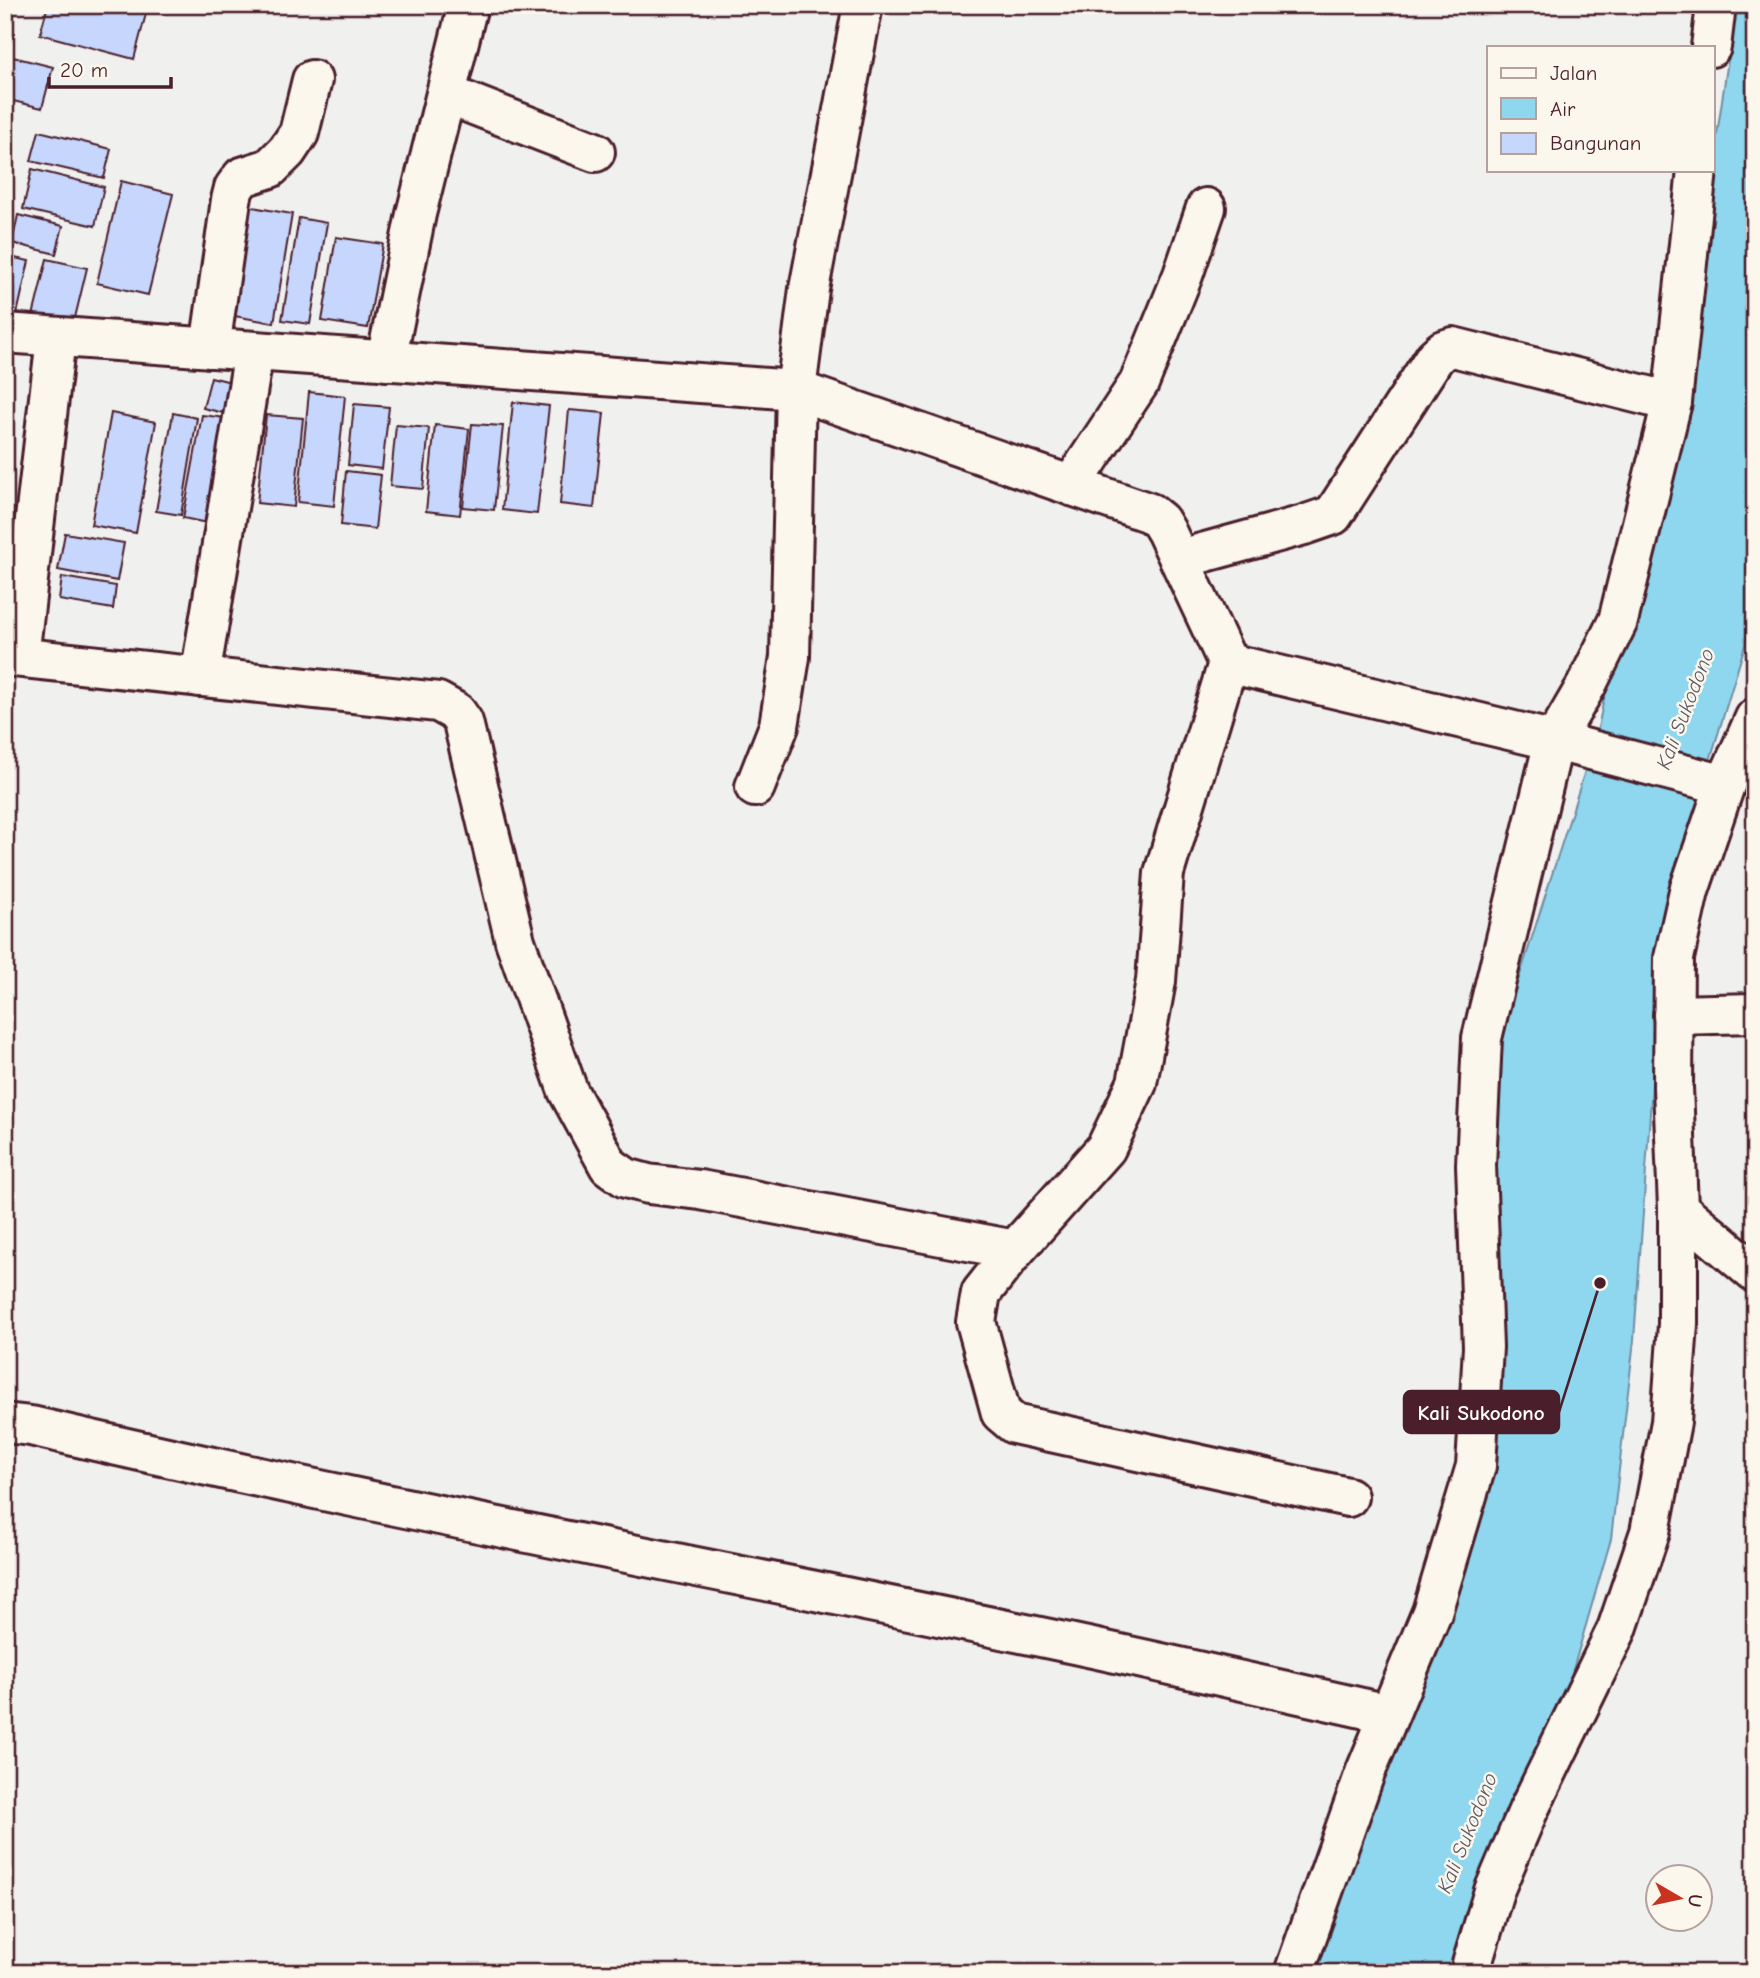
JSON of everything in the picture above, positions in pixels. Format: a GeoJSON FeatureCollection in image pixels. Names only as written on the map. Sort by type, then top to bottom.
{"type":"FeatureCollection","features":[{"type":"Feature","properties":{"kind":"street"},"geometry":{"type":"LineString","coordinates":[[386,361],[416,214],[468,5]]}},
{"type":"Feature","properties":{"kind":"street"},"geometry":{"type":"LineString","coordinates":[[755,787],[779,726],[790,657],[796,390],[809,289],[863,5]]}},
{"type":"Feature","properties":{"kind":"street"},"geometry":{"type":"LineString","coordinates":[[1711,46],[1716,5]]}},
{"type":"Feature","properties":{"kind":"street"},"geometry":{"type":"LineString","coordinates":[[210,348],[234,188],[242,177],[270,168],[287,151],[299,133],[312,80]]}},
{"type":"Feature","properties":{"kind":"street"},"geometry":{"type":"LineString","coordinates":[[446,94],[595,152]]}},
{"type":"Feature","properties":{"kind":"street"},"geometry":{"type":"LineString","coordinates":[[1294,1973],[1365,1773],[1432,1612],[1476,1466],[1483,1347],[1476,1165],[1482,1038],[1561,742],[1618,621],[1672,402],[1697,172]]}},
{"type":"Feature","properties":{"kind":"street"},"geometry":{"type":"LineString","coordinates":[[1071,486],[1139,383],[1183,275],[1206,208]]}},
{"type":"Feature","properties":{"kind":"street"},"geometry":{"type":"LineString","coordinates":[[5,333],[796,390],[1150,513],[1160,521],[1228,663],[1164,873],[1156,981],[1137,1083],[1106,1148],[1014,1250],[981,1293],[976,1322],[1001,1413],[1014,1424],[1348,1497]]}},
{"type":"Feature","properties":{"kind":"street"},"geometry":{"type":"LineString","coordinates":[[56,338],[12,656],[438,702],[456,712],[463,722],[515,941],[568,1091],[609,1166],[626,1178],[648,1184],[700,1190],[1014,1250]]}},
{"type":"Feature","properties":{"kind":"street"},"geometry":{"type":"LineString","coordinates":[[1180,559],[1333,515],[1434,357],[1443,350],[1453,347],[1672,402]]}},
{"type":"Feature","properties":{"kind":"street"},"geometry":{"type":"LineString","coordinates":[[201,677],[254,351]]}},
{"type":"Feature","properties":{"kind":"street"},"geometry":{"type":"LineString","coordinates":[[1228,663],[1561,742],[1719,783]]}},
{"type":"Feature","properties":{"kind":"street"},"geometry":{"type":"LineString","coordinates":[[1471,1973],[1494,1891],[1528,1811],[1617,1629],[1650,1532],[1671,1422],[1678,1324],[1678,1208],[1673,1087],[1674,958],[1689,891],[1719,783],[1755,718]]}},
{"type":"Feature","properties":{"kind":"street"},"geometry":{"type":"LineString","coordinates":[[1673,1014],[1755,1013]]}},
{"type":"Feature","properties":{"kind":"street"},"geometry":{"type":"LineString","coordinates":[[1678,1208],[1755,1273]]}},
{"type":"Feature","properties":{"kind":"street"},"geometry":{"type":"LineString","coordinates":[[5,1423],[31,1426],[191,1463],[515,1531],[1023,1633],[1389,1714]]}},
{"type":"Feature","properties":{"kind":"water"},"geometry":{"type":"Polygon","coordinates":[[[1736,5],[1755,5],[1755,612],[1680,859],[1653,1071],[1634,1340],[1611,1539],[1565,1697],[1464,1973],[1299,1973],[1480,1526],[1492,1063],[1597,733],[1711,172],[1714,172],[1714,155],[1736,5]]]}},
{"type":"Feature","properties":{"kind":"building"},"geometry":{"type":"Polygon","coordinates":[[[48,5],[129,5],[147,10],[134,59],[40,34],[48,5]]]}},
{"type":"Feature","properties":{"kind":"building"},"geometry":{"type":"Polygon","coordinates":[[[5,55],[53,67],[42,108],[5,99],[5,55]]]}},
{"type":"Feature","properties":{"kind":"building"},"geometry":{"type":"Polygon","coordinates":[[[39,131],[111,149],[104,178],[31,161],[39,131]]]}},
{"type":"Feature","properties":{"kind":"building"},"geometry":{"type":"Polygon","coordinates":[[[5,141],[11,142],[5,166],[5,141]]]}},
{"type":"Feature","properties":{"kind":"building"},"geometry":{"type":"Polygon","coordinates":[[[32,169],[104,187],[95,226],[23,209],[32,169]]]}},
{"type":"Feature","properties":{"kind":"building"},"geometry":{"type":"Polygon","coordinates":[[[121,181],[173,194],[148,295],[97,283],[121,181]]]}},
{"type":"Feature","properties":{"kind":"building"},"geometry":{"type":"Polygon","coordinates":[[[241,205],[292,214],[274,323],[223,314],[241,205]]]}},
{"type":"Feature","properties":{"kind":"building"},"geometry":{"type":"Polygon","coordinates":[[[18,215],[63,226],[56,254],[12,243],[18,215]]]}},
{"type":"Feature","properties":{"kind":"building"},"geometry":{"type":"Polygon","coordinates":[[[299,218],[327,223],[310,324],[282,320],[299,218]]]}},
{"type":"Feature","properties":{"kind":"building"},"geometry":{"type":"Polygon","coordinates":[[[336,237],[383,244],[368,328],[322,321],[336,237]]]}},
{"type":"Feature","properties":{"kind":"building"},"geometry":{"type":"Polygon","coordinates":[[[5,256],[29,261],[17,314],[5,311],[5,256]]]}},
{"type":"Feature","properties":{"kind":"building"},"geometry":{"type":"Polygon","coordinates":[[[47,259],[87,268],[73,326],[33,316],[47,259]]]}},
{"type":"Feature","properties":{"kind":"building"},"geometry":{"type":"Polygon","coordinates":[[[211,377],[243,385],[236,416],[203,408],[211,377]]]}},
{"type":"Feature","properties":{"kind":"building"},"geometry":{"type":"Polygon","coordinates":[[[309,392],[345,396],[334,506],[298,502],[309,392]]]}},
{"type":"Feature","properties":{"kind":"building"},"geometry":{"type":"Polygon","coordinates":[[[513,402],[549,406],[537,514],[502,510],[513,402]]]}},
{"type":"Feature","properties":{"kind":"building"},"geometry":{"type":"Polygon","coordinates":[[[354,404],[389,407],[382,469],[348,465],[354,404]]]}},
{"type":"Feature","properties":{"kind":"building"},"geometry":{"type":"Polygon","coordinates":[[[569,410],[604,413],[594,508],[560,504],[569,410]]]}},
{"type":"Feature","properties":{"kind":"building"},"geometry":{"type":"Polygon","coordinates":[[[111,413],[156,422],[136,533],[91,525],[111,413]]]}},
{"type":"Feature","properties":{"kind":"building"},"geometry":{"type":"Polygon","coordinates":[[[173,413],[197,418],[181,515],[156,511],[173,413]]]}},
{"type":"Feature","properties":{"kind":"building"},"geometry":{"type":"Polygon","coordinates":[[[202,415],[226,418],[207,523],[183,518],[202,415]]]}},
{"type":"Feature","properties":{"kind":"building"},"geometry":{"type":"Polygon","coordinates":[[[266,415],[303,418],[294,507],[257,503],[266,415]]]}},
{"type":"Feature","properties":{"kind":"building"},"geometry":{"type":"Polygon","coordinates":[[[472,424],[503,426],[494,510],[463,507],[472,424]]]}},
{"type":"Feature","properties":{"kind":"building"},"geometry":{"type":"Polygon","coordinates":[[[396,425],[429,428],[423,489],[390,486],[396,425]]]}},
{"type":"Feature","properties":{"kind":"building"},"geometry":{"type":"Polygon","coordinates":[[[435,425],[469,429],[460,515],[426,511],[435,425]]]}},
{"type":"Feature","properties":{"kind":"building"},"geometry":{"type":"Polygon","coordinates":[[[346,471],[381,475],[375,529],[341,525],[346,471]]]}},
{"type":"Feature","properties":{"kind":"building"},"geometry":{"type":"Polygon","coordinates":[[[65,533],[124,543],[117,581],[58,570],[65,533]]]}},
{"type":"Feature","properties":{"kind":"building"},"geometry":{"type":"Polygon","coordinates":[[[62,577],[116,586],[113,609],[59,600],[62,577]]]}},
{"type":"Feature","properties":{"kind":"place","name":"Kali Sukodono"},"geometry":{"type":"Point","coordinates":[1600,1283]}}]}
